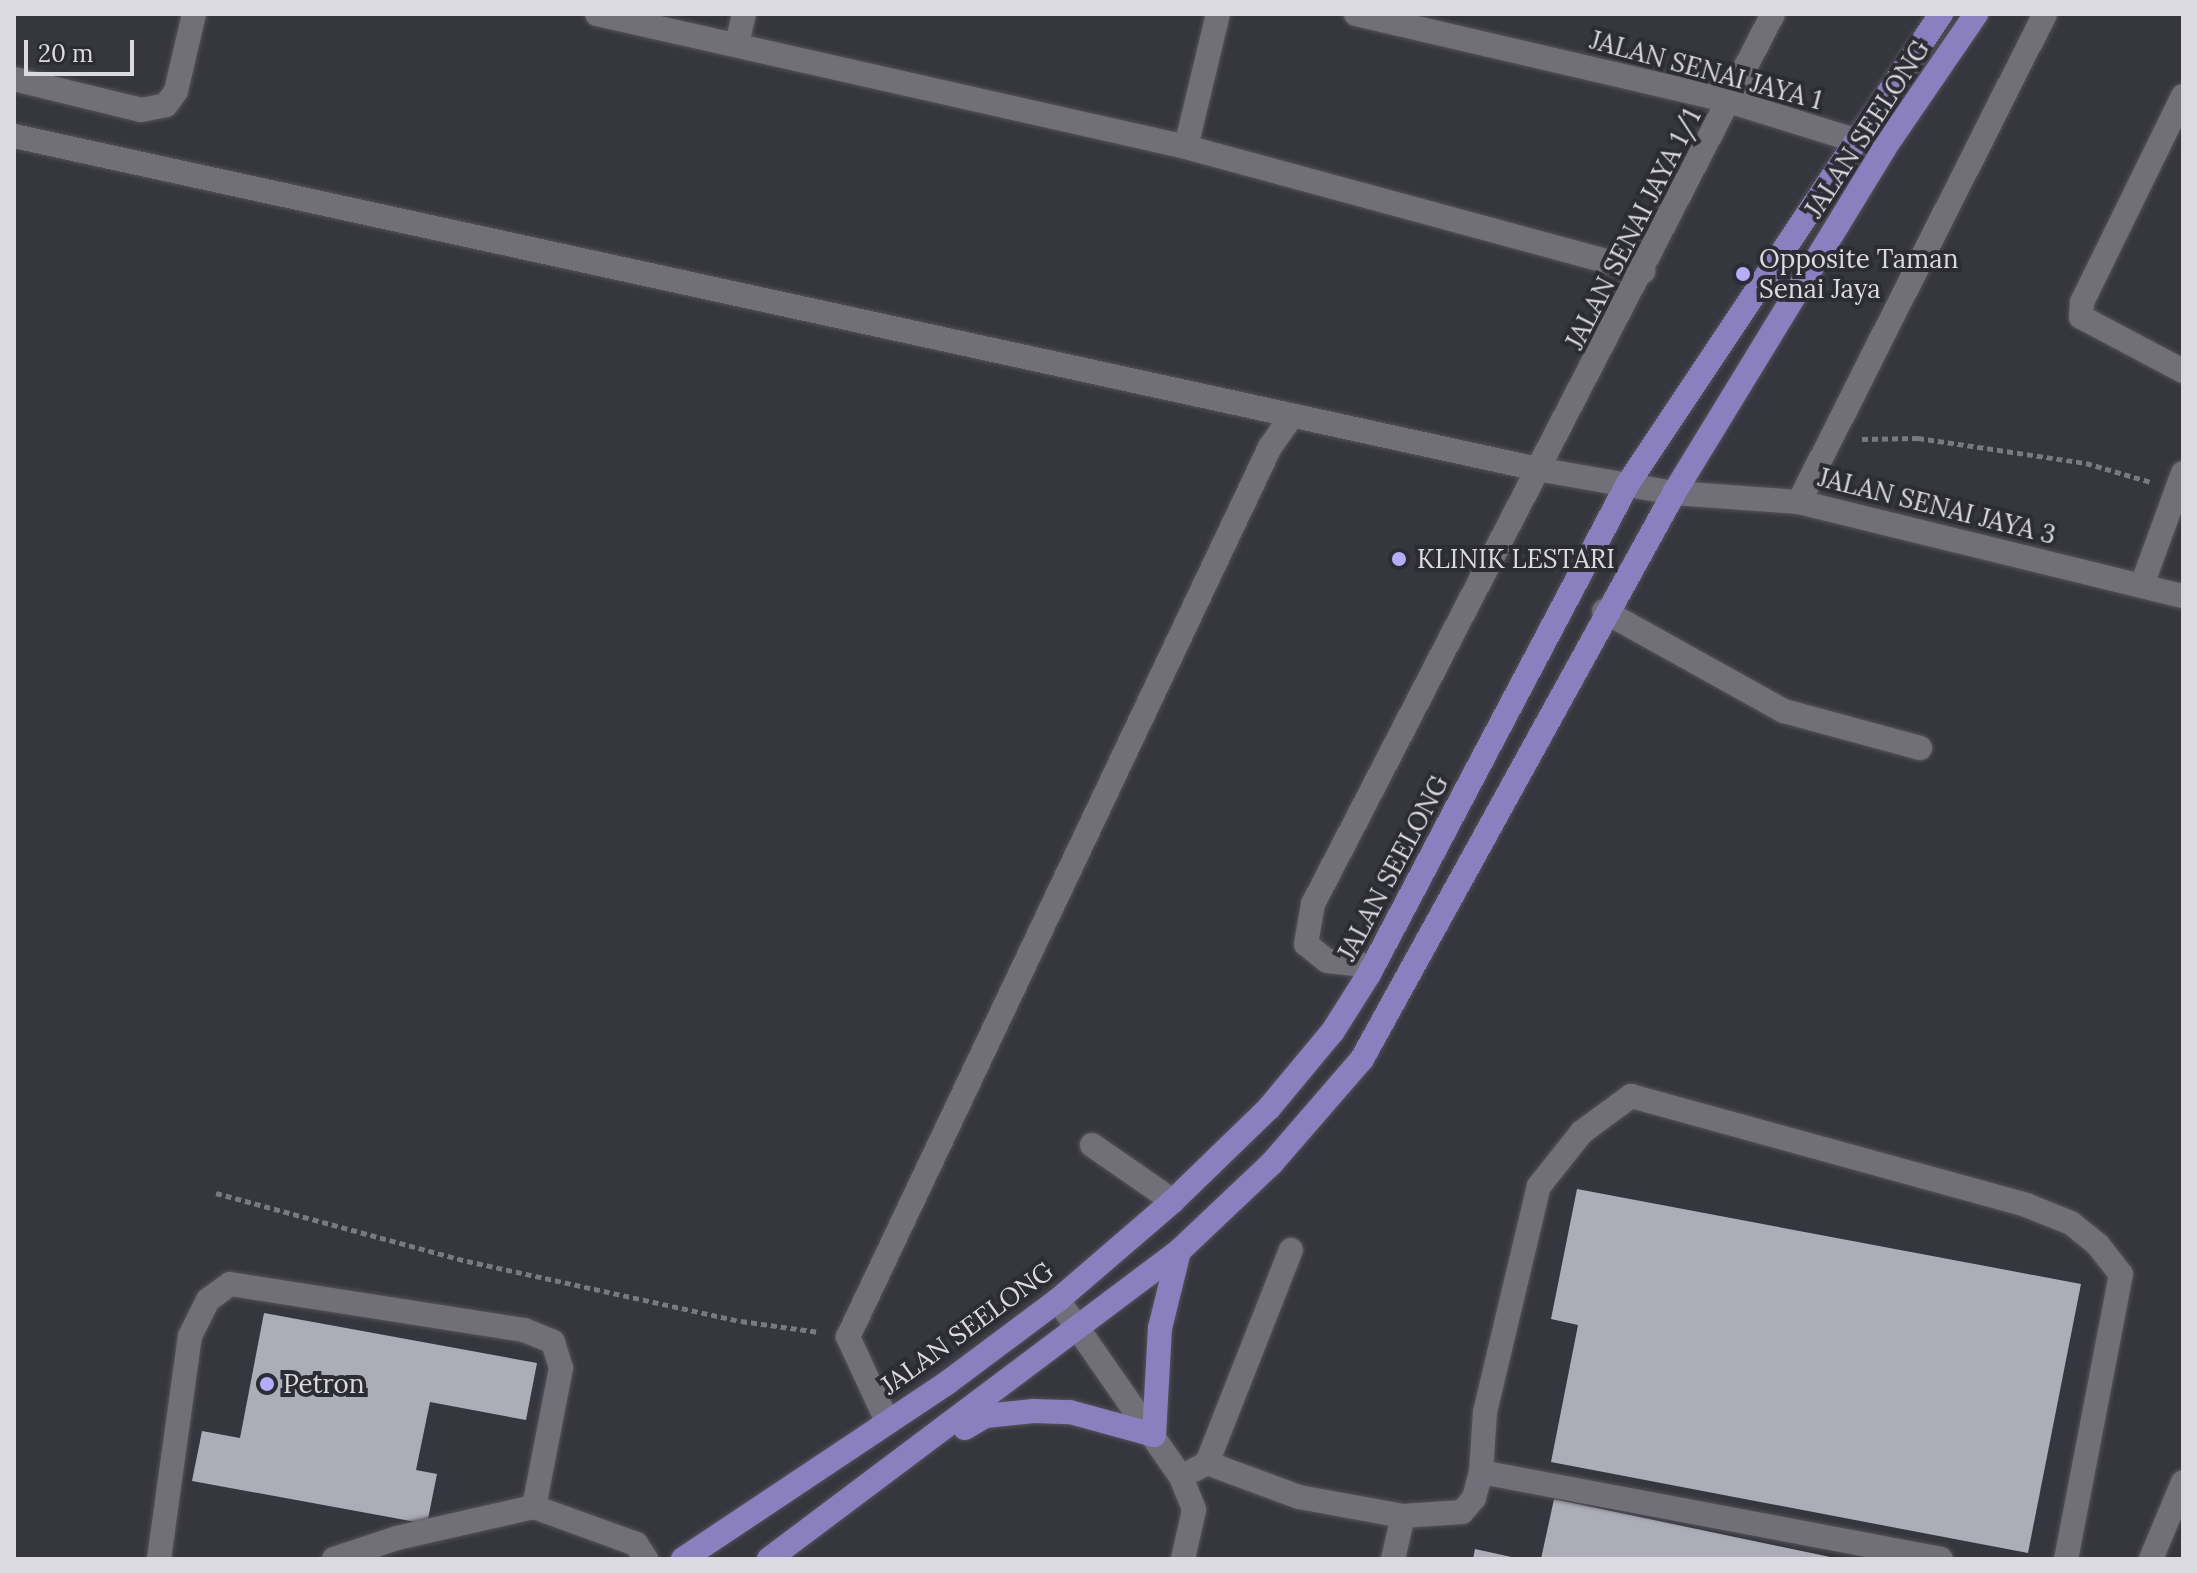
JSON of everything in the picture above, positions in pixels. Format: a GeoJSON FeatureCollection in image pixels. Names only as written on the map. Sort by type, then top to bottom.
{"type":"FeatureCollection","features":[{"type":"Feature","properties":{"kind":"main road","name":"JALAN SEELONG"},"geometry":{"type":"LineString","coordinates":[[683,1559],[1058,1300],[1173,1201],[1269,1108],[1333,1031],[1373,966],[1627,485],[1854,140],[1941,14]]}},
{"type":"Feature","properties":{"kind":"main road","name":"JALAN SEELONG"},"geometry":{"type":"LineString","coordinates":[[769,1559],[1081,1329],[1179,1251],[1272,1163],[1362,1059],[1604,611],[1883,150],[1976,14]]}},
{"type":"Feature","properties":{"kind":"main road"},"geometry":{"type":"LineString","coordinates":[[861,1492],[985,1416],[1007,1411],[1070,1412],[1154,1435],[1160,1328],[1179,1251]]}},
{"type":"Feature","properties":{"kind":"street"},"geometry":{"type":"LineString","coordinates":[[14,79],[141,110],[166,105],[176,91],[194,14]]}},
{"type":"Feature","properties":{"kind":"street"},"geometry":{"type":"LineString","coordinates":[[597,14],[737,44],[1144,142],[1186,147],[1643,271]]}},
{"type":"Feature","properties":{"kind":"street"},"geometry":{"type":"LineString","coordinates":[[737,44],[744,14]]}},
{"type":"Feature","properties":{"kind":"street"},"geometry":{"type":"LineString","coordinates":[[1186,147],[1218,14]]}},
{"type":"Feature","properties":{"kind":"street","name":"JALAN SENAI JAYA 1"},"geometry":{"type":"LineString","coordinates":[[1356,14],[1729,101],[1854,140]]}},
{"type":"Feature","properties":{"kind":"street","name":"JALAN SENAI JAYA 1/1"},"geometry":{"type":"LineString","coordinates":[[1373,966],[1327,961],[1306,944],[1313,904],[1513,510],[1542,470],[1773,14]]}},
{"type":"Feature","properties":{"kind":"street"},"geometry":{"type":"LineString","coordinates":[[1799,502],[2045,14]]}},
{"type":"Feature","properties":{"kind":"street"},"geometry":{"type":"LineString","coordinates":[[2183,96],[2082,302],[2081,317],[2183,371]]}},
{"type":"Feature","properties":{"kind":"street","name":"JALAN SENAI JAYA 3"},"geometry":{"type":"LineString","coordinates":[[14,136],[1542,470],[1674,493],[1799,502],[2183,596]]}},
{"type":"Feature","properties":{"kind":"street"},"geometry":{"type":"LineString","coordinates":[[887,1421],[848,1337],[1270,447],[1292,416]]}},
{"type":"Feature","properties":{"kind":"street"},"geometry":{"type":"LineString","coordinates":[[2142,585],[2179,481]]}},
{"type":"Feature","properties":{"kind":"street"},"geometry":{"type":"LineString","coordinates":[[1604,611],[1784,711],[1920,748]]}},
{"type":"Feature","properties":{"kind":"street"},"geometry":{"type":"LineString","coordinates":[[1207,1463],[1299,1497],[1403,1516],[1462,1512],[1474,1498],[1481,1472],[1485,1412],[1539,1186],[1582,1132],[1631,1096],[2026,1205],[2071,1223],[2098,1245],[2121,1274],[2066,1559]]}},
{"type":"Feature","properties":{"kind":"street"},"geometry":{"type":"LineString","coordinates":[[1092,1145],[1173,1201]]}},
{"type":"Feature","properties":{"kind":"street"},"geometry":{"type":"LineString","coordinates":[[1181,1477],[1207,1463],[1291,1250]]}},
{"type":"Feature","properties":{"kind":"street"},"geometry":{"type":"LineString","coordinates":[[159,1559],[190,1336],[208,1300],[230,1284],[524,1330],[553,1342],[561,1368],[534,1507]]}},
{"type":"Feature","properties":{"kind":"street"},"geometry":{"type":"LineString","coordinates":[[1058,1300],[1181,1477],[1194,1510],[1183,1559]]}},
{"type":"Feature","properties":{"kind":"street"},"geometry":{"type":"LineString","coordinates":[[1481,1472],[1941,1559]]}},
{"type":"Feature","properties":{"kind":"street"},"geometry":{"type":"LineString","coordinates":[[2151,1559],[2183,1482]]}},
{"type":"Feature","properties":{"kind":"street"},"geometry":{"type":"LineString","coordinates":[[334,1559],[397,1538],[534,1507],[636,1544],[646,1559]]}},
{"type":"Feature","properties":{"kind":"street"},"geometry":{"type":"LineString","coordinates":[[1393,1559],[1403,1516]]}},
{"type":"Feature","properties":{"kind":"path"},"geometry":{"type":"LineString","coordinates":[[1833,435],[1878,442],[1918,438],[2179,481]]}},
{"type":"Feature","properties":{"kind":"path"},"geometry":{"type":"LineString","coordinates":[[216,1193],[467,1261],[741,1321],[848,1337]]}},
{"type":"Feature","properties":{"kind":"building"},"geometry":{"type":"Polygon","coordinates":[[[1577,1189],[2081,1284],[2028,1553],[1551,1462],[1578,1325],[1551,1319],[1577,1189]]]}},
{"type":"Feature","properties":{"kind":"building"},"geometry":{"type":"Polygon","coordinates":[[[264,1313],[537,1363],[526,1420],[430,1402],[416,1470],[437,1474],[427,1524],[192,1481],[202,1431],[240,1438],[264,1313]]]}},
{"type":"Feature","properties":{"kind":"building"},"geometry":{"type":"Polygon","coordinates":[[[1554,1499],[1835,1558],[1835,1559],[1541,1559],[1554,1499]]]}},
{"type":"Feature","properties":{"kind":"building"},"geometry":{"type":"Polygon","coordinates":[[[1475,1549],[1516,1558],[1516,1559],[1473,1559],[1475,1549]]]}},
{"type":"Feature","properties":{"kind":"place","name":"Opposite Taman Senai Jaya"},"geometry":{"type":"Point","coordinates":[1743,274]}},
{"type":"Feature","properties":{"kind":"place","name":"KLINIK LESTARI"},"geometry":{"type":"Point","coordinates":[1399,559]}},
{"type":"Feature","properties":{"kind":"place","name":"Petron"},"geometry":{"type":"Point","coordinates":[267,1384]}}]}
